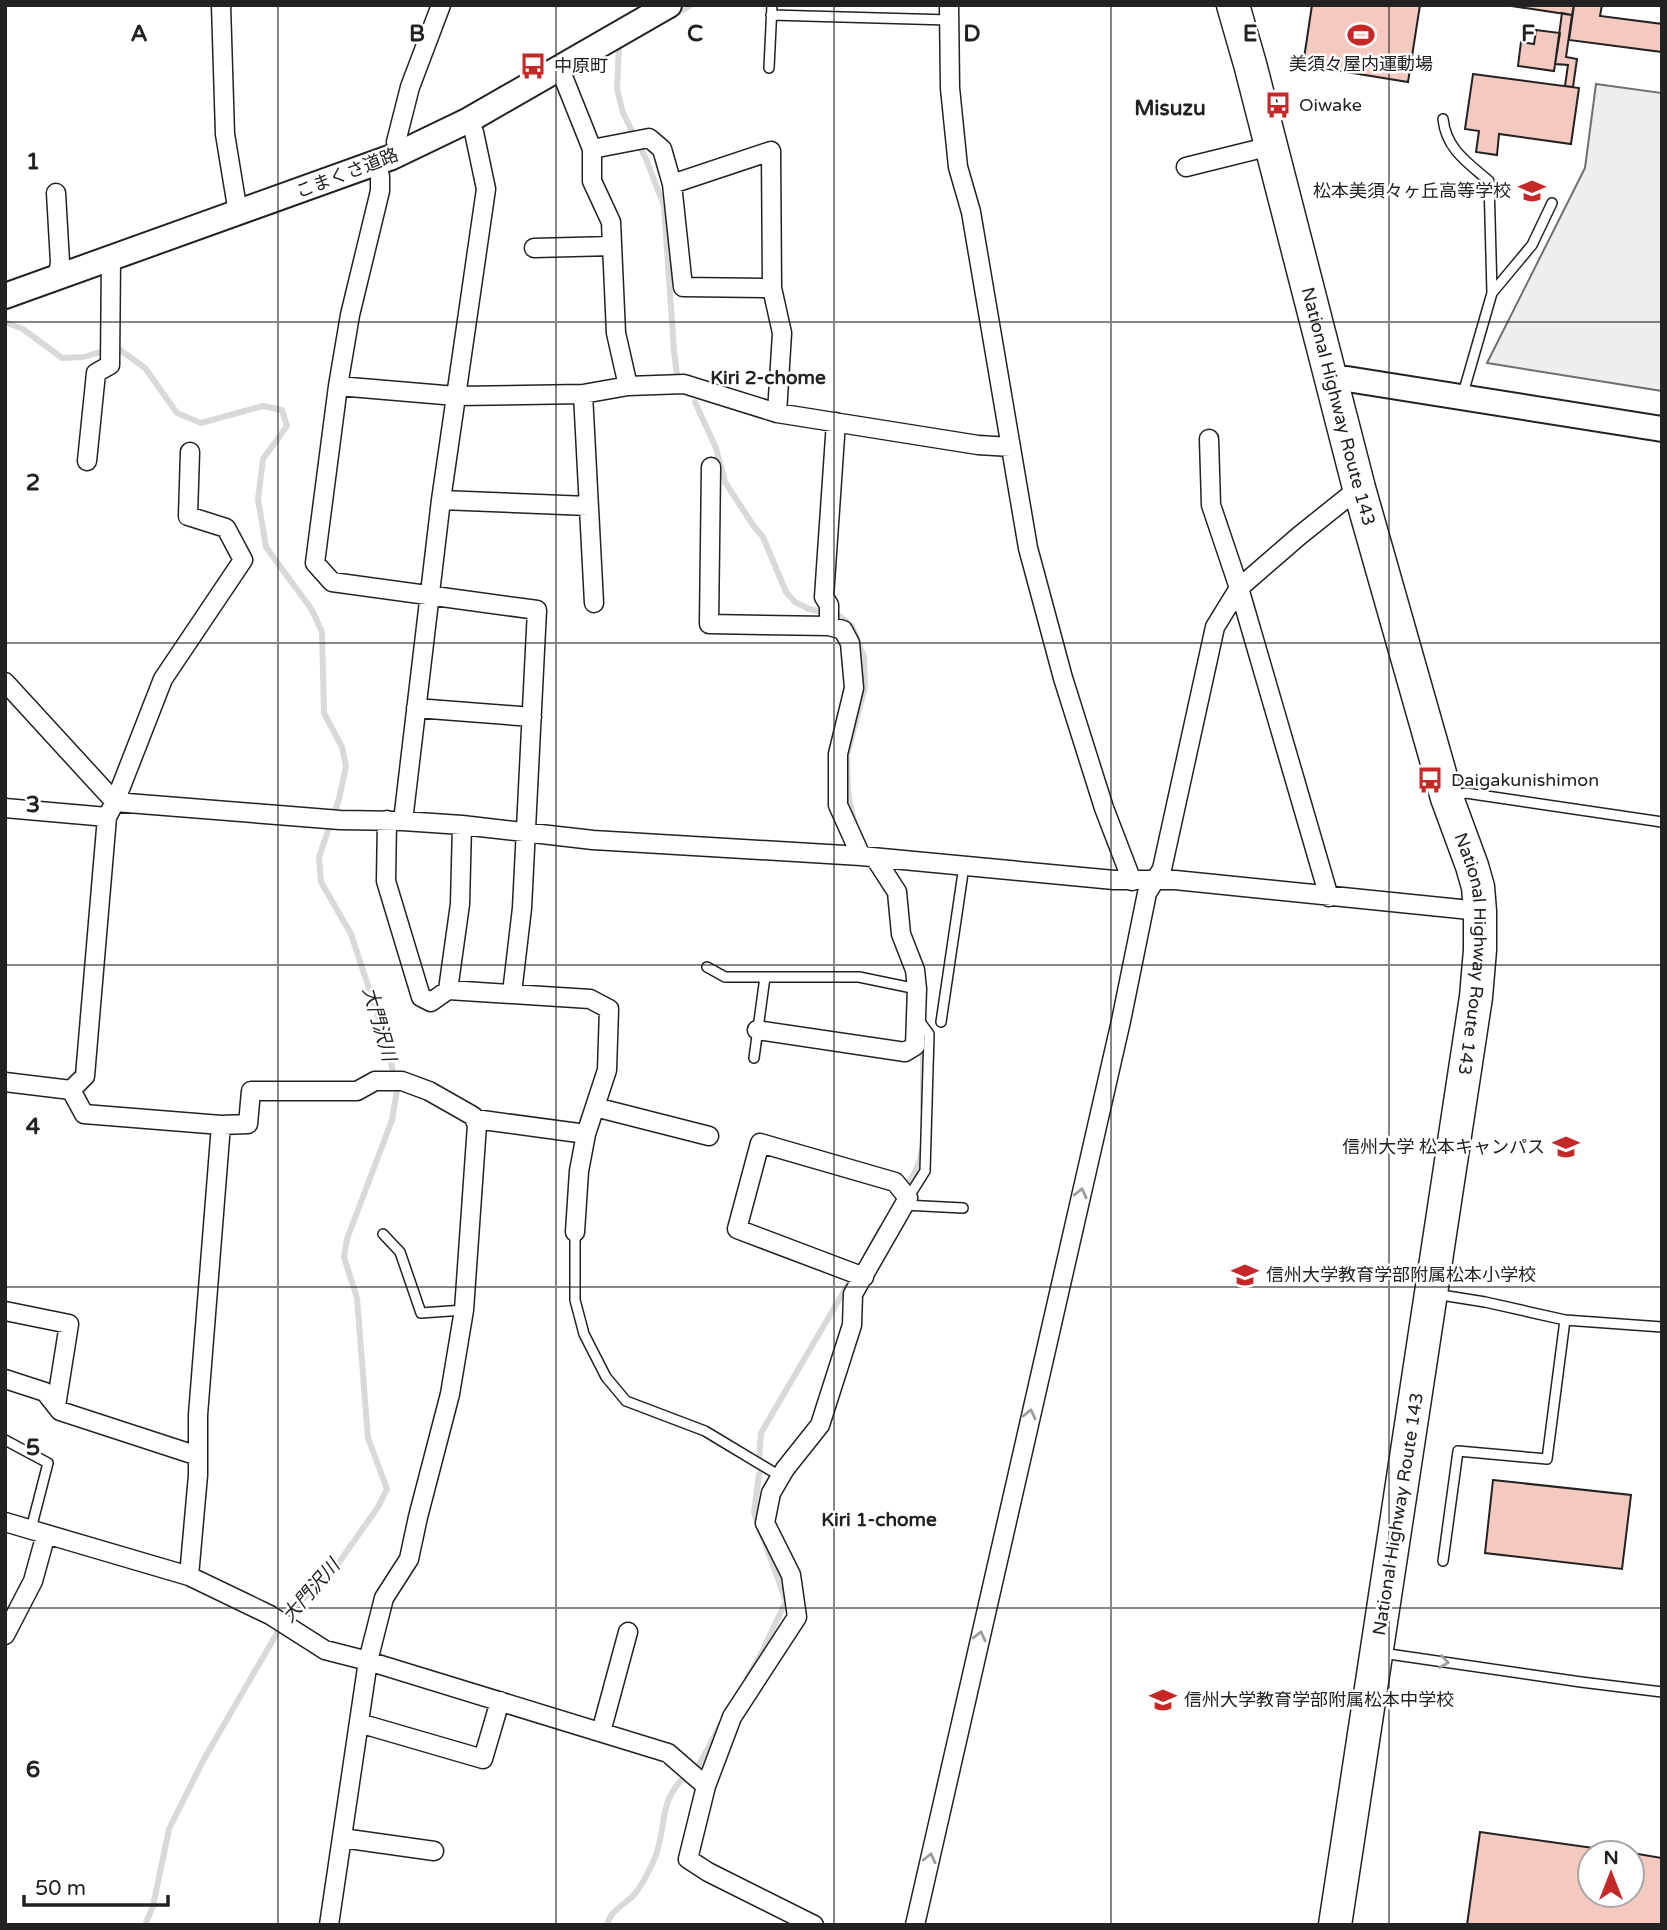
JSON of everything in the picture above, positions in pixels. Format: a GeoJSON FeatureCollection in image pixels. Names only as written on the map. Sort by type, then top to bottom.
{"type":"FeatureCollection","features":[{"type":"Feature","properties":{"kind":"highway","name":"National Highway Route 143"},"geometry":{"type":"LineString","coordinates":[[1233,5],[1359,488],[1447,797],[1472,866],[1478,887],[1480,911],[1476,997],[1335,1925]]}},
{"type":"Feature","properties":{"kind":"street"},"geometry":{"type":"LineString","coordinates":[[221,5],[225,134],[238,213]]}},
{"type":"Feature","properties":{"kind":"street"},"geometry":{"type":"LineString","coordinates":[[396,142],[410,87],[441,5]]}},
{"type":"Feature","properties":{"kind":"street","name":"こまくさ道路"},"geometry":{"type":"LineString","coordinates":[[5,296],[377,163],[469,120],[669,5]]}},
{"type":"Feature","properties":{"kind":"street"},"geometry":{"type":"LineString","coordinates":[[1250,64],[1256,46],[1251,5]]}},
{"type":"Feature","properties":{"kind":"street"},"geometry":{"type":"LineString","coordinates":[[949,13],[950,88],[958,167],[971,212],[1028,548],[1063,678],[1104,808],[1132,881]]}},
{"type":"Feature","properties":{"kind":"street"},"geometry":{"type":"LineString","coordinates":[[558,70],[592,149],[592,181],[611,222],[617,333],[628,386]]}},
{"type":"Feature","properties":{"kind":"street"},"geometry":{"type":"LineString","coordinates":[[474,132],[486,190],[441,500],[416,708],[386,881],[421,997],[431,1002],[448,990],[512,993],[590,999],[609,1009],[607,1070],[586,1134],[579,1171],[575,1232]]}},
{"type":"Feature","properties":{"kind":"street"},"geometry":{"type":"LineString","coordinates":[[592,149],[649,138],[662,149],[672,184],[683,287],[772,288]]}},
{"type":"Feature","properties":{"kind":"street"},"geometry":{"type":"LineString","coordinates":[[1186,167],[1271,146]]}},
{"type":"Feature","properties":{"kind":"street"},"geometry":{"type":"LineString","coordinates":[[672,184],[771,151],[772,288],[782,333],[777,413]]}},
{"type":"Feature","properties":{"kind":"street"},"geometry":{"type":"LineString","coordinates":[[377,163],[380,191],[350,316],[338,386],[316,563],[332,582],[537,610],[522,908],[512,993]]}},
{"type":"Feature","properties":{"kind":"street"},"geometry":{"type":"LineString","coordinates":[[56,193],[60,262],[58,277]]}},
{"type":"Feature","properties":{"kind":"street"},"geometry":{"type":"LineString","coordinates":[[534,248],[612,246]]}},
{"type":"Feature","properties":{"kind":"street"},"geometry":{"type":"LineString","coordinates":[[87,461],[96,373],[110,365],[111,258]]}},
{"type":"Feature","properties":{"kind":"street"},"geometry":{"type":"LineString","coordinates":[[1331,380],[1347,379],[1662,429]]}},
{"type":"Feature","properties":{"kind":"street"},"geometry":{"type":"LineString","coordinates":[[338,386],[456,396],[583,394],[628,386],[684,384],[777,413],[978,445],[1011,447]]}},
{"type":"Feature","properties":{"kind":"street"},"geometry":{"type":"LineString","coordinates":[[583,394],[594,603]]}},
{"type":"Feature","properties":{"kind":"street"},"geometry":{"type":"LineString","coordinates":[[829,618],[829,605],[824,597],[836,422]]}},
{"type":"Feature","properties":{"kind":"street"},"geometry":{"type":"LineString","coordinates":[[1209,439],[1211,505],[1239,588],[1329,897]]}},
{"type":"Feature","properties":{"kind":"street"},"geometry":{"type":"LineString","coordinates":[[71,1090],[85,1076],[111,810],[163,678],[243,561],[226,528],[188,516],[190,452]]}},
{"type":"Feature","properties":{"kind":"street"},"geometry":{"type":"LineString","coordinates":[[711,467],[709,624],[829,618],[843,630],[850,643],[854,688],[838,754],[838,805],[868,857],[897,892],[901,934],[915,970],[918,989],[915,1046],[905,1052],[757,1030]]}},
{"type":"Feature","properties":{"kind":"street"},"geometry":{"type":"LineString","coordinates":[[915,1925],[1118,1032],[1147,893],[1162,869],[1215,627],[1239,588],[1359,488]]}},
{"type":"Feature","properties":{"kind":"street"},"geometry":{"type":"LineString","coordinates":[[441,500],[588,506]]}},
{"type":"Feature","properties":{"kind":"street"},"geometry":{"type":"LineString","coordinates":[[5,682],[111,810]]}},
{"type":"Feature","properties":{"kind":"street"},"geometry":{"type":"LineString","coordinates":[[416,708],[532,717]]}},
{"type":"Feature","properties":{"kind":"street"},"geometry":{"type":"LineString","coordinates":[[5,808],[463,825],[593,840],[868,857],[1132,881],[1175,880],[1480,911]]}},
{"type":"Feature","properties":{"kind":"street"},"geometry":{"type":"LineString","coordinates":[[448,990],[460,904],[463,825]]}},
{"type":"Feature","properties":{"kind":"street"},"geometry":{"type":"LineString","coordinates":[[71,1090],[84,1114],[221,1125],[248,1124],[251,1091],[357,1091],[375,1081],[394,1081],[429,1091],[473,1115],[477,1125],[464,1310],[450,1395],[409,1559],[384,1598],[368,1661],[329,1925]]}},
{"type":"Feature","properties":{"kind":"street"},"geometry":{"type":"LineString","coordinates":[[5,1082],[71,1090]]}},
{"type":"Feature","properties":{"kind":"street"},"geometry":{"type":"LineString","coordinates":[[595,1107],[709,1136]]}},
{"type":"Feature","properties":{"kind":"street"},"geometry":{"type":"LineString","coordinates":[[475,1119],[586,1134]]}},
{"type":"Feature","properties":{"kind":"street"},"geometry":{"type":"LineString","coordinates":[[189,1576],[198,1475],[198,1415],[221,1125]]}},
{"type":"Feature","properties":{"kind":"street"},"geometry":{"type":"LineString","coordinates":[[814,1925],[708,1872],[688,1859],[706,1786],[732,1717],[797,1617],[791,1575],[765,1523],[771,1493],[780,1476],[820,1425],[852,1325],[853,1294],[863,1277],[906,1202],[895,1182],[760,1143],[737,1228],[863,1277]]}},
{"type":"Feature","properties":{"kind":"street"},"geometry":{"type":"LineString","coordinates":[[5,1311],[69,1324],[56,1406]]}},
{"type":"Feature","properties":{"kind":"street"},"geometry":{"type":"LineString","coordinates":[[5,1380],[45,1392],[60,1411],[198,1456]]}},
{"type":"Feature","properties":{"kind":"street"},"geometry":{"type":"LineString","coordinates":[[5,1522],[189,1576],[270,1615],[326,1650],[668,1753],[706,1786]]}},
{"type":"Feature","properties":{"kind":"street"},"geometry":{"type":"LineString","coordinates":[[5,1635],[33,1581],[38,1531]]}},
{"type":"Feature","properties":{"kind":"street"},"geometry":{"type":"LineString","coordinates":[[601,1732],[628,1632]]}},
{"type":"Feature","properties":{"kind":"street"},"geometry":{"type":"LineString","coordinates":[[359,1723],[483,1759],[500,1701]]}},
{"type":"Feature","properties":{"kind":"street"},"geometry":{"type":"LineString","coordinates":[[342,1838],[434,1851]]}},
{"type":"Feature","properties":{"kind":"lane"},"geometry":{"type":"LineString","coordinates":[[769,68],[772,10],[949,13]]}},
{"type":"Feature","properties":{"kind":"lane"},"geometry":{"type":"LineString","coordinates":[[1443,119],[1444,130],[1454,150],[1489,181],[1492,293],[1462,397]]}},
{"type":"Feature","properties":{"kind":"lane"},"geometry":{"type":"LineString","coordinates":[[1492,293],[1532,245],[1552,203]]}},
{"type":"Feature","properties":{"kind":"lane"},"geometry":{"type":"LineString","coordinates":[[1447,797],[1466,793],[1662,822]]}},
{"type":"Feature","properties":{"kind":"lane"},"geometry":{"type":"LineString","coordinates":[[941,1022],[964,866]]}},
{"type":"Feature","properties":{"kind":"lane"},"geometry":{"type":"LineString","coordinates":[[708,967],[726,977],[859,976],[918,989]]}},
{"type":"Feature","properties":{"kind":"lane"},"geometry":{"type":"LineString","coordinates":[[754,1058],[765,978]]}},
{"type":"Feature","properties":{"kind":"lane"},"geometry":{"type":"LineString","coordinates":[[916,1017],[929,1034],[925,1171],[906,1202],[963,1208]]}},
{"type":"Feature","properties":{"kind":"lane"},"geometry":{"type":"LineString","coordinates":[[575,1232],[575,1300],[581,1323],[606,1377],[619,1394],[638,1407],[705,1431],[780,1476]]}},
{"type":"Feature","properties":{"kind":"lane"},"geometry":{"type":"LineString","coordinates":[[383,1234],[400,1252],[421,1313],[464,1310]]}},
{"type":"Feature","properties":{"kind":"lane"},"geometry":{"type":"LineString","coordinates":[[1431,1294],[1485,1302],[1565,1320],[1662,1327]]}},
{"type":"Feature","properties":{"kind":"lane"},"geometry":{"type":"LineString","coordinates":[[1443,1561],[1458,1451],[1547,1459],[1565,1320]]}},
{"type":"Feature","properties":{"kind":"lane"},"geometry":{"type":"LineString","coordinates":[[5,1440],[48,1463],[38,1531]]}},
{"type":"Feature","properties":{"kind":"lane"},"geometry":{"type":"LineString","coordinates":[[1377,1652],[1662,1692]]}},
{"type":"Feature","properties":{"kind":"shaded area"},"geometry":{"type":"Polygon","coordinates":[[[1596,84],[1662,93],[1662,391],[1487,363],[1585,168],[1596,84]]]}},
{"type":"Feature","properties":{"kind":"building","name":"美須々屋内運動場"},"geometry":{"type":"Polygon","coordinates":[[[1312,5],[1420,5],[1408,82],[1303,65],[1312,5]]]}},
{"type":"Feature","properties":{"kind":"building"},"geometry":{"type":"Polygon","coordinates":[[[1505,5],[1574,5],[1572,15],[1505,5]]]}},
{"type":"Feature","properties":{"kind":"building"},"geometry":{"type":"Polygon","coordinates":[[[1574,5],[1602,5],[1600,16],[1662,24],[1662,52],[1569,40],[1574,5]]]}},
{"type":"Feature","properties":{"kind":"building"},"geometry":{"type":"Polygon","coordinates":[[[1562,13],[1572,15],[1566,57],[1577,59],[1573,87],[1565,86],[1568,65],[1555,64],[1562,13]]]}},
{"type":"Feature","properties":{"kind":"building"},"geometry":{"type":"Polygon","coordinates":[[[1536,30],[1560,33],[1554,71],[1518,66],[1521,42],[1534,44],[1536,30]]]}},
{"type":"Feature","properties":{"kind":"building"},"geometry":{"type":"Polygon","coordinates":[[[1473,74],[1579,88],[1571,144],[1499,134],[1497,155],[1476,152],[1479,131],[1465,129],[1473,74]]]}},
{"type":"Feature","properties":{"kind":"building"},"geometry":{"type":"Polygon","coordinates":[[[1493,1480],[1631,1495],[1622,1569],[1485,1553],[1493,1480]]]}},
{"type":"Feature","properties":{"kind":"building"},"geometry":{"type":"Polygon","coordinates":[[[1480,1832],[1576,1846],[1576,1909],[1646,1909],[1646,1855],[1662,1858],[1662,1925],[1467,1925],[1480,1832]]]}},
{"type":"Feature","properties":{"kind":"waterway"},"geometry":{"type":"LineString","coordinates":[[673,16],[691,5]]}},
{"type":"Feature","properties":{"kind":"waterway"},"geometry":{"type":"LineString","coordinates":[[624,43],[619,46],[617,89],[623,113],[646,159],[664,206],[677,375]]}},
{"type":"Feature","properties":{"kind":"waterway","name":"大門沢川"},"geometry":{"type":"LineString","coordinates":[[5,322],[23,329],[62,358],[84,357],[116,347],[145,368],[177,413],[201,423],[263,406],[282,410],[287,426],[263,459],[258,499],[266,547],[312,610],[322,632],[324,713],[342,747],[346,766],[339,799],[319,857],[321,882],[351,934],[386,1040],[397,1090],[392,1120],[347,1239],[344,1257],[357,1298],[368,1438],[387,1489],[378,1507],[328,1578],[291,1609],[204,1759],[169,1829],[153,1906],[145,1925]]}},
{"type":"Feature","properties":{"kind":"waterway"},"geometry":{"type":"LineString","coordinates":[[695,402],[716,448],[725,482],[763,537],[786,592],[795,602],[809,609],[839,616],[852,626],[864,657],[865,687],[847,755],[848,793],[854,821]]}},
{"type":"Feature","properties":{"kind":"waterway"},"geometry":{"type":"LineString","coordinates":[[923,1042],[923,1108]]}},
{"type":"Feature","properties":{"kind":"waterway"},"geometry":{"type":"LineString","coordinates":[[907,1185],[917,1169],[922,1150]]}},
{"type":"Feature","properties":{"kind":"waterway"},"geometry":{"type":"LineString","coordinates":[[866,1255],[881,1228]]}},
{"type":"Feature","properties":{"kind":"waterway"},"geometry":{"type":"LineString","coordinates":[[759,1459],[761,1433],[850,1281]]}},
{"type":"Feature","properties":{"kind":"waterway"},"geometry":{"type":"LineString","coordinates":[[747,1678],[786,1601],[754,1513],[759,1474]]}},
{"type":"Feature","properties":{"kind":"waterway"},"geometry":{"type":"LineString","coordinates":[[699,1765],[721,1724]]}},
{"type":"Feature","properties":{"kind":"waterway"},"geometry":{"type":"LineString","coordinates":[[607,1925],[614,1912],[632,1897],[642,1884],[658,1849],[671,1795],[687,1775]]}},
{"type":"Feature","properties":{"kind":"place","name":"美須々屋内運動場"},"geometry":{"type":"Point","coordinates":[1361,35]}},
{"type":"Feature","properties":{"kind":"place","name":"中原町"},"geometry":{"type":"Point","coordinates":[533,66]}},
{"type":"Feature","properties":{"kind":"place","name":"Oiwake"},"geometry":{"type":"Point","coordinates":[1278,105]}},
{"type":"Feature","properties":{"kind":"place","name":"松本美須々ヶ丘高等学校"},"geometry":{"type":"Point","coordinates":[1532,191]}},
{"type":"Feature","properties":{"kind":"place","name":"Daigakunishimon"},"geometry":{"type":"Point","coordinates":[1430,780]}},
{"type":"Feature","properties":{"kind":"place","name":"信州大学 松本キャンパス"},"geometry":{"type":"Point","coordinates":[1566,1147]}},
{"type":"Feature","properties":{"kind":"place","name":"信州大学教育学部附属松本小学校"},"geometry":{"type":"Point","coordinates":[1245,1275]}},
{"type":"Feature","properties":{"kind":"place","name":"信州大学教育学部附属松本中学校"},"geometry":{"type":"Point","coordinates":[1163,1700]}},
{"type":"Feature","properties":{"kind":"district","name":"Misuzu"},"geometry":{"type":"Point","coordinates":[1170,108]}},
{"type":"Feature","properties":{"kind":"district","name":"Kiri 2-chome"},"geometry":{"type":"Point","coordinates":[768,378]}},
{"type":"Feature","properties":{"kind":"district","name":"Kiri 1-chome"},"geometry":{"type":"Point","coordinates":[879,1520]}}]}
